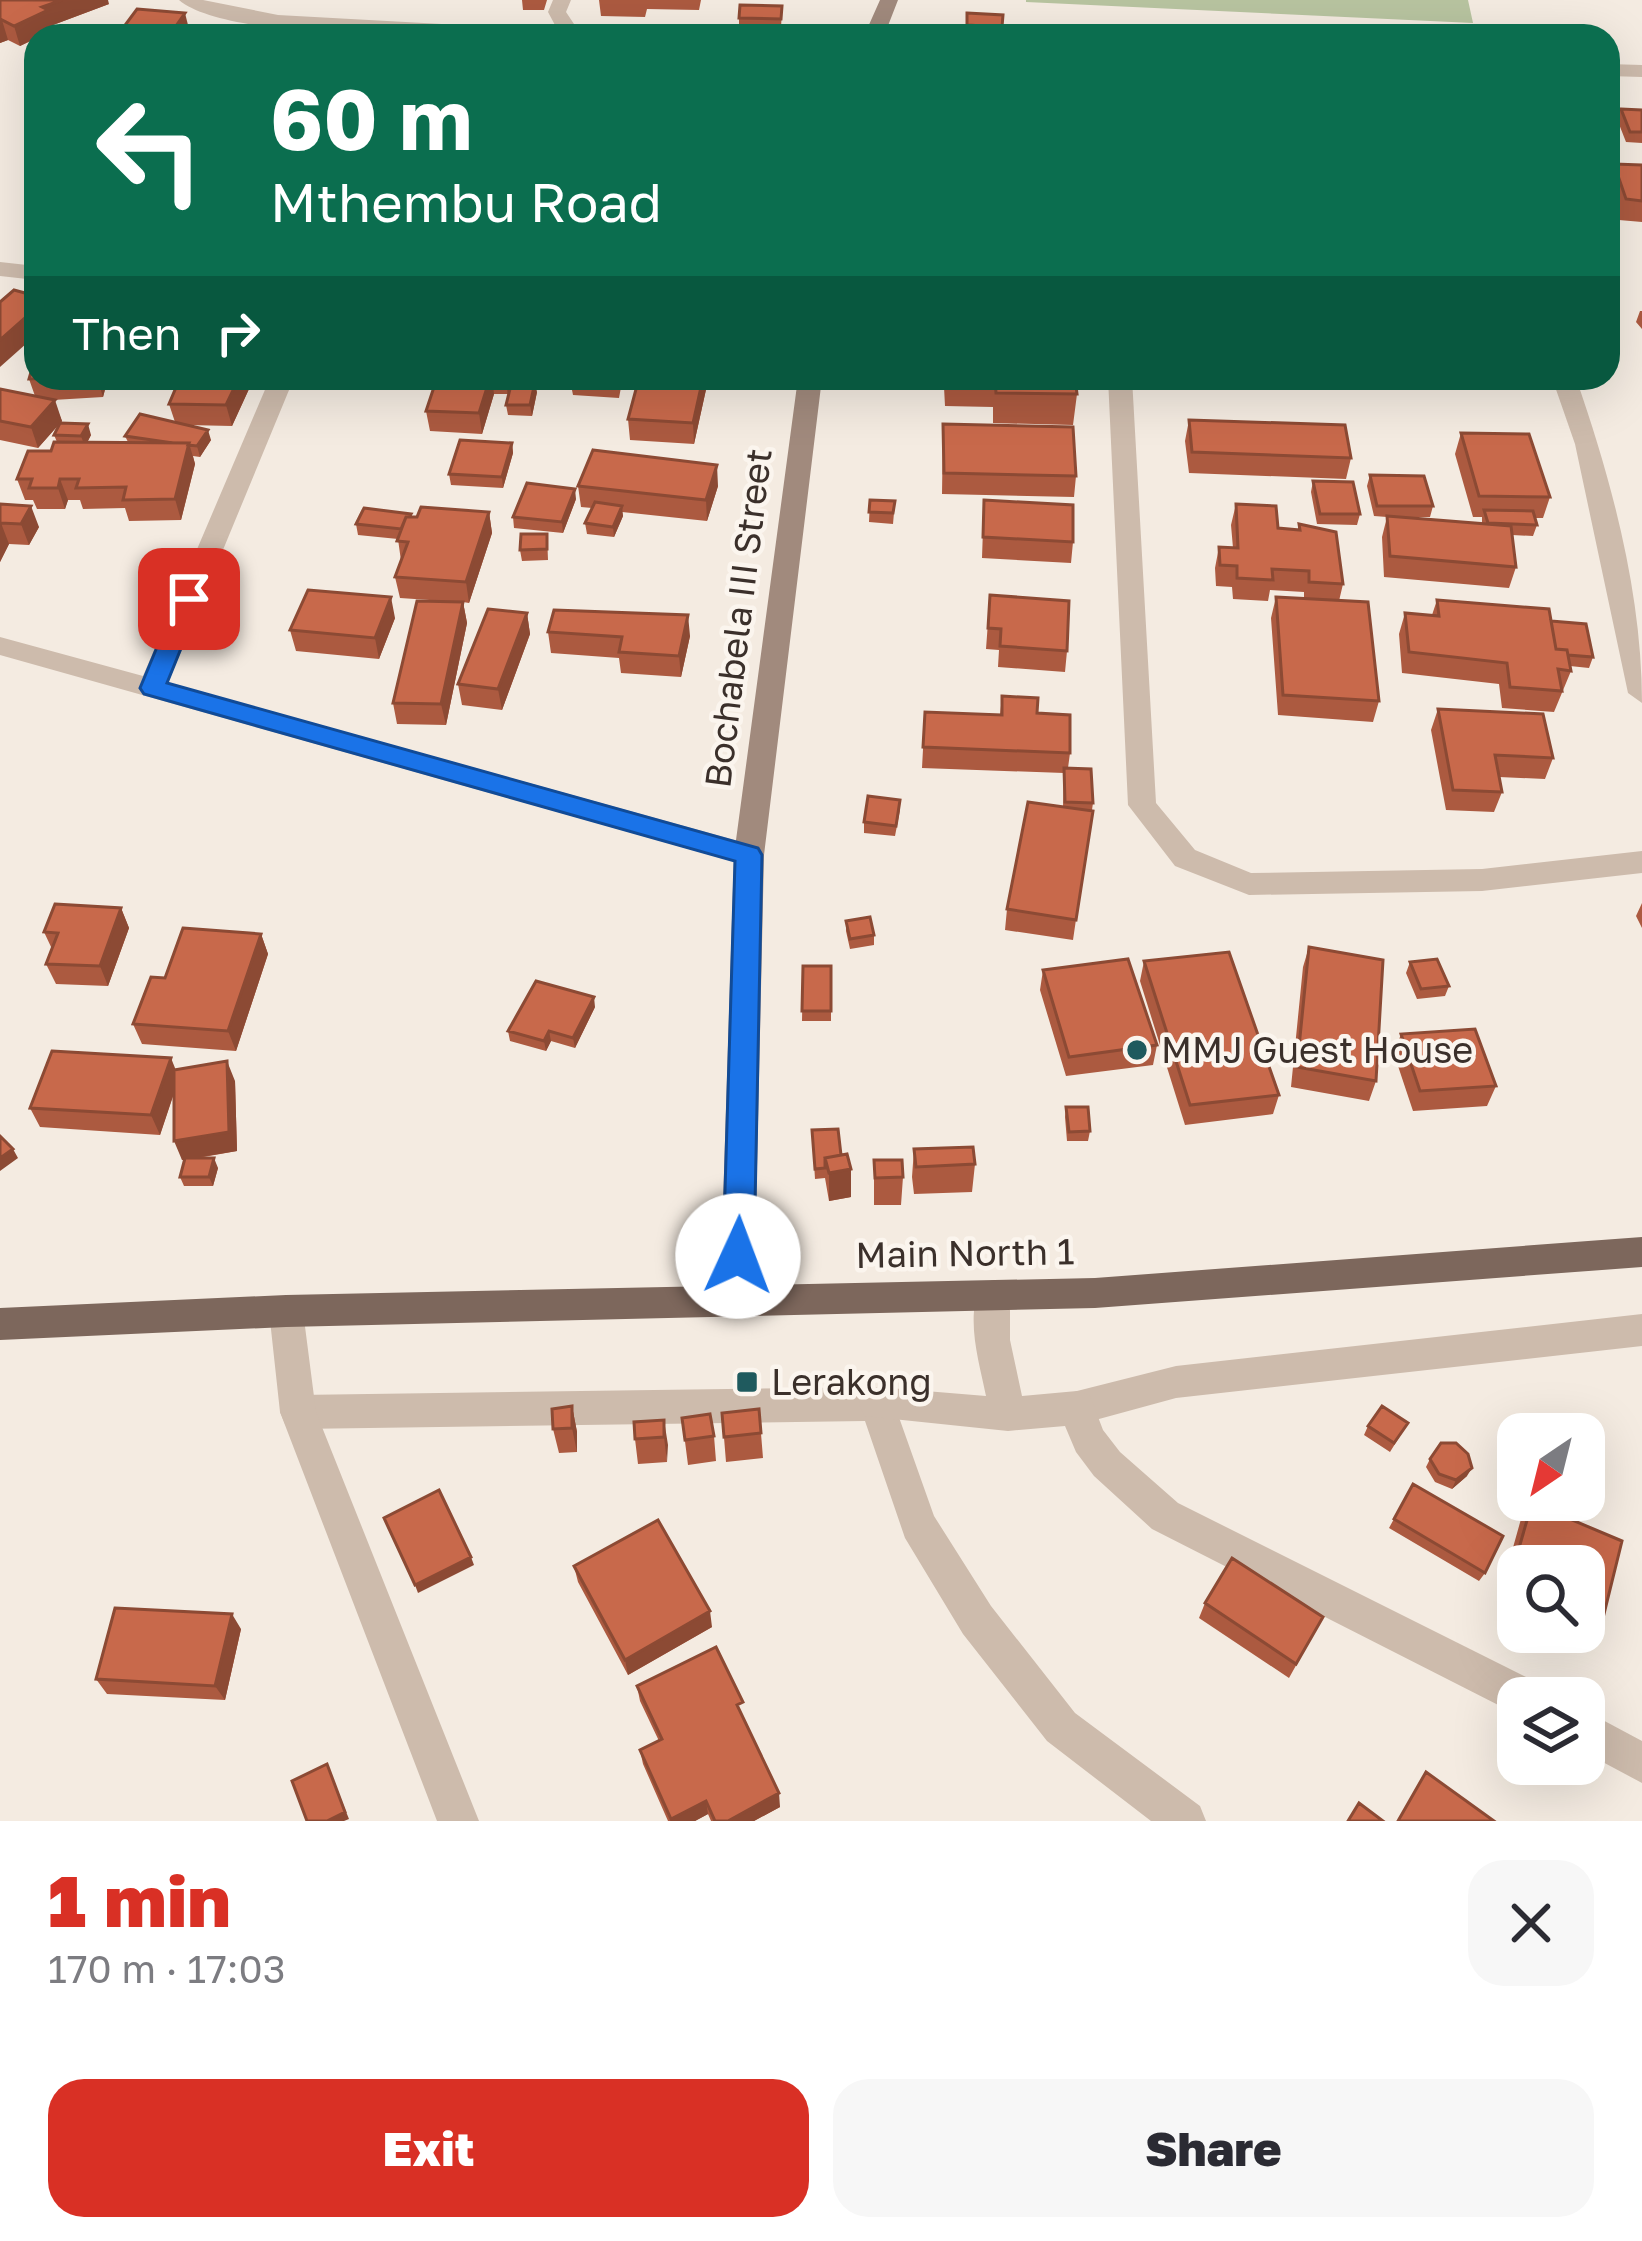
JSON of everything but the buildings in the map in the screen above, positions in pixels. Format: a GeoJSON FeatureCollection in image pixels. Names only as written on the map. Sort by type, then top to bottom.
{"type":"FeatureCollection","features":[{"type":"Feature","properties":{"kind":"main road","name":"Main North 1"},"geometry":{"type":"LineString","coordinates":[[0,1324],[286,1311],[1095,1293],[1642,1252]]}},
{"type":"Feature","properties":{"kind":"street"},"geometry":{"type":"LineString","coordinates":[[188,0],[212,10],[318,24]]}},
{"type":"Feature","properties":{"kind":"street"},"geometry":{"type":"LineString","coordinates":[[152,688],[277,390]]}},
{"type":"Feature","properties":{"kind":"street","name":"Bochabela III Street"},"geometry":{"type":"LineString","coordinates":[[737,1300],[749,855],[808,390]]}},
{"type":"Feature","properties":{"kind":"street"},"geometry":{"type":"LineString","coordinates":[[1121,390],[1142,805],[1185,858],[1249,884],[1482,880],[1642,862]]}},
{"type":"Feature","properties":{"kind":"street"},"geometry":{"type":"LineString","coordinates":[[1568,390],[1587,444],[1642,693]]}},
{"type":"Feature","properties":{"kind":"street"},"geometry":{"type":"LineString","coordinates":[[0,646],[749,855]]}},
{"type":"Feature","properties":{"kind":"street"},"geometry":{"type":"LineString","coordinates":[[993,1295],[992,1340],[1008,1414]]}},
{"type":"Feature","properties":{"kind":"street"},"geometry":{"type":"LineString","coordinates":[[286,1311],[298,1412],[458,1821]]}},
{"type":"Feature","properties":{"kind":"street"},"geometry":{"type":"LineString","coordinates":[[298,1412],[878,1404],[1008,1414],[1077,1408],[1176,1382],[1642,1330]]}},
{"type":"Feature","properties":{"kind":"street"},"geometry":{"type":"LineString","coordinates":[[878,1404],[918,1525],[977,1620],[1061,1727],[1185,1821]]}},
{"type":"Feature","properties":{"kind":"street"},"geometry":{"type":"LineString","coordinates":[[1077,1408],[1089,1441],[1107,1464],[1165,1516],[1497,1683]]}},
{"type":"Feature","properties":{"kind":"street"},"geometry":{"type":"LineString","coordinates":[[1605,1742],[1642,1763]]}},
{"type":"Feature","properties":{"kind":"green space"},"geometry":{"type":"Polygon","coordinates":[[[1468,0],[1473,23],[1026,2],[1468,0]]]}},
{"type":"Feature","properties":{"kind":"place","name":"MMJ Guest House"},"geometry":{"type":"Point","coordinates":[1137,1050]}},
{"type":"Feature","properties":{"kind":"place","name":"Lerakong"},"geometry":{"type":"Point","coordinates":[747,1382]}},
{"type":"Feature","properties":{"kind":"route"},"geometry":{"type":"LineString","coordinates":[[189,599],[152,688],[749,855],[738,1256]]}}]}
